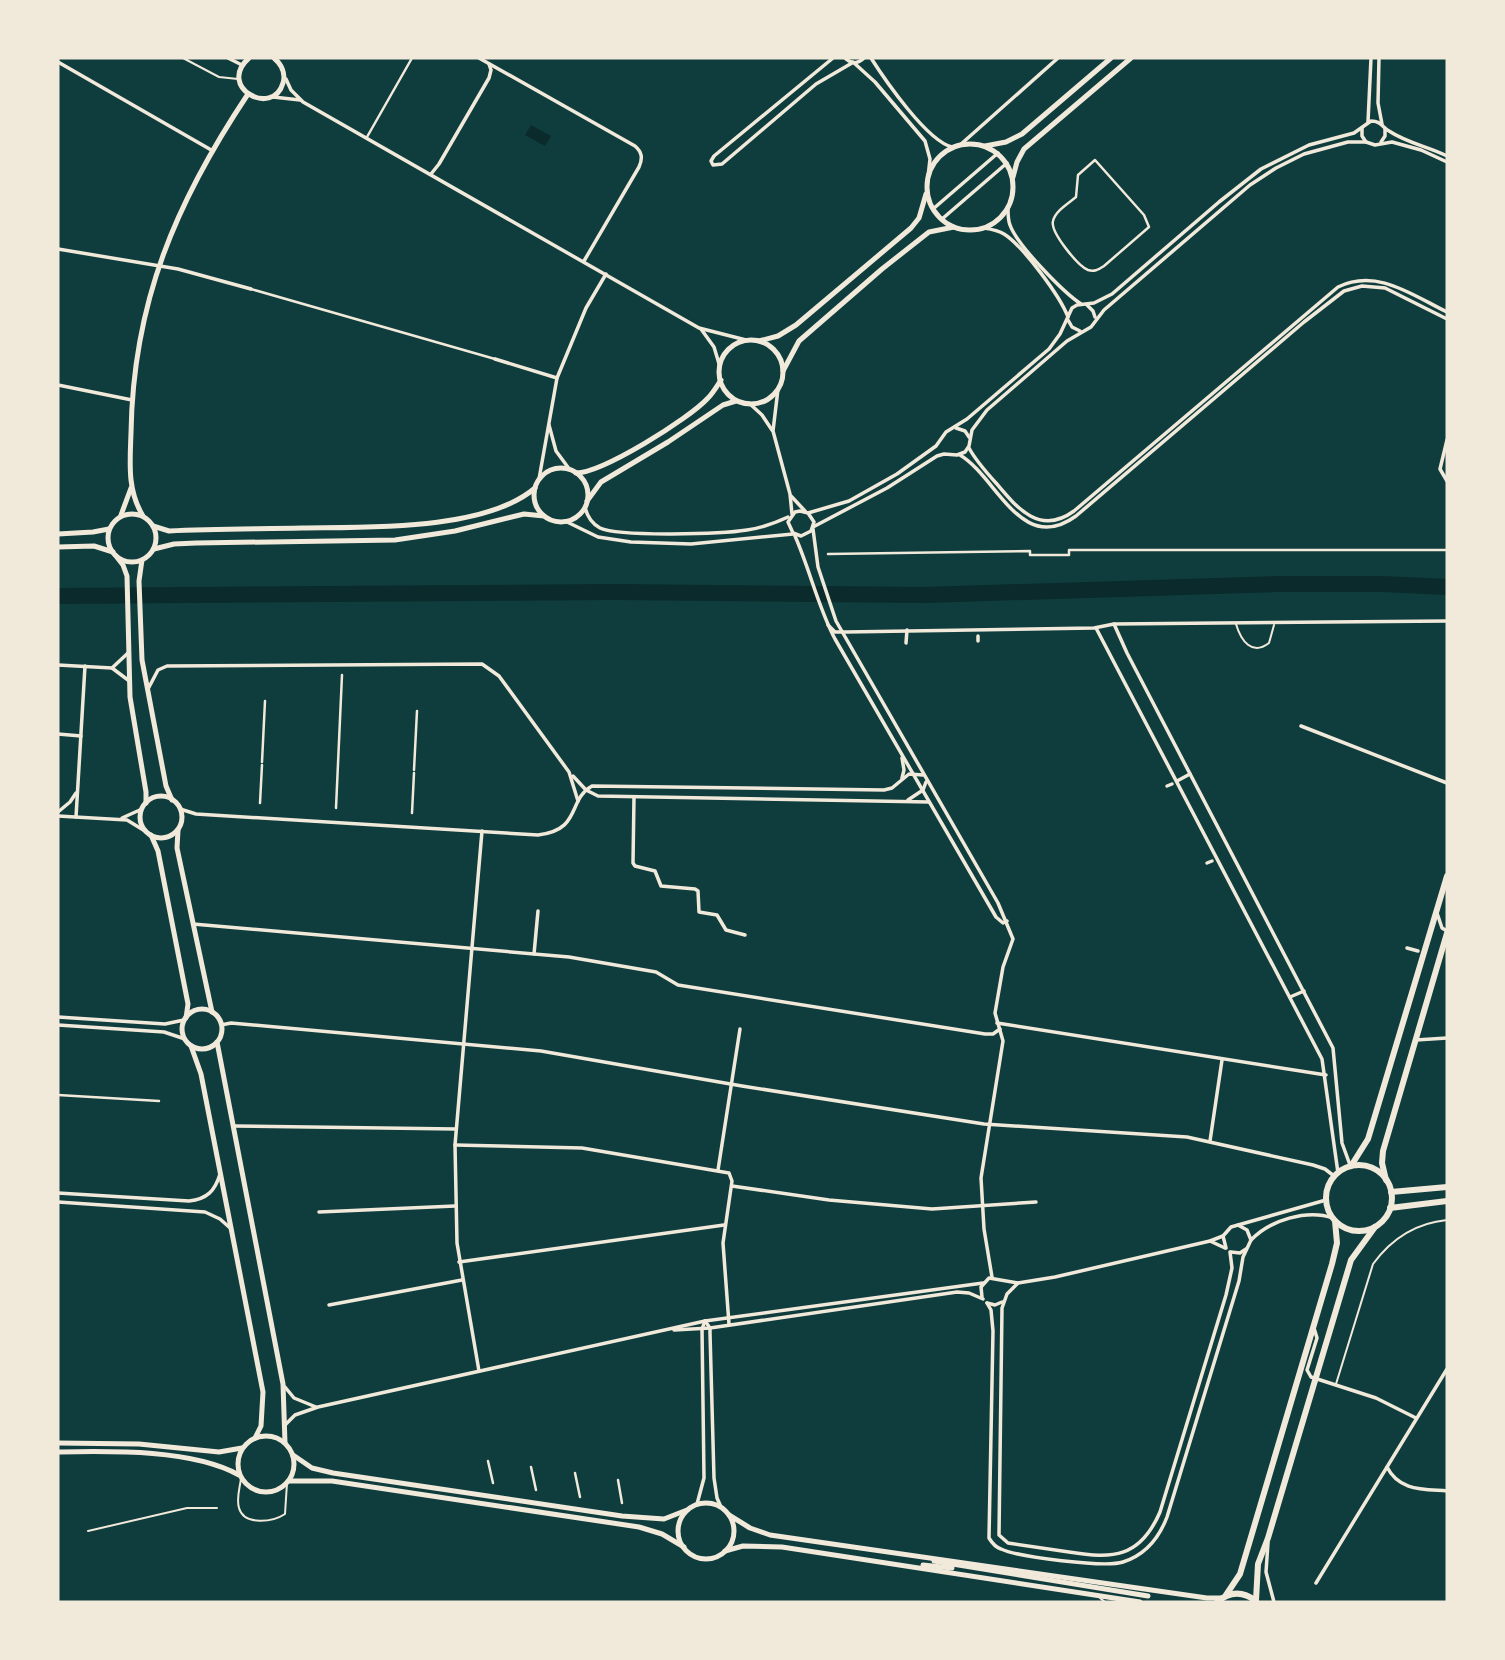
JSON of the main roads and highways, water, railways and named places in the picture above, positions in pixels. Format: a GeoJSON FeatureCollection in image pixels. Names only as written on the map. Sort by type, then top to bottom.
{"type":"FeatureCollection","features":[{"type":"Feature","properties":{"kind":"main road"},"geometry":{"type":"LineString","coordinates":[[249,58],[242,65],[239,79],[248,94],[258,99],[267,98],[280,89],[284,75],[280,60],[274,58]]}},
{"type":"Feature","properties":{"kind":"main road"},"geometry":{"type":"LineString","coordinates":[[985,146],[1006,142],[1022,134],[1111,58]]}},
{"type":"Feature","properties":{"kind":"main road"},"geometry":{"type":"LineString","coordinates":[[58,547],[94,546],[124,561],[142,560],[154,549],[174,544],[395,540],[455,531],[524,514],[544,516],[558,522],[575,518],[601,482],[723,405],[738,401],[764,401],[778,389],[783,371],[799,341],[929,232],[954,227],[974,230],[983,228],[1001,217],[1012,199],[1013,177],[1024,149],[1131,58]]}},
{"type":"Feature","properties":{"kind":"main road"},"geometry":{"type":"LineString","coordinates":[[58,534],[109,529],[120,516],[131,488],[132,400],[140,337],[158,266],[189,195],[248,94]]}},
{"type":"Feature","properties":{"kind":"main road"},"geometry":{"type":"LineString","coordinates":[[738,401],[727,392],[721,380],[720,368],[729,348],[746,340],[759,341],[778,336],[796,325],[911,228],[923,209],[928,177],[938,157],[960,145],[971,143],[985,146],[998,153],[1007,163],[1013,177]]}},
{"type":"Feature","properties":{"kind":"main road"},"geometry":{"type":"LineString","coordinates":[[927,187],[933,209],[954,227]]}},
{"type":"Feature","properties":{"kind":"main road"},"geometry":{"type":"LineString","coordinates":[[759,341],[776,352],[783,371]]}},
{"type":"Feature","properties":{"kind":"main road"},"geometry":{"type":"LineString","coordinates":[[544,516],[535,503],[535,488],[539,479],[553,469],[585,473],[607,463],[662,431],[708,398],[721,380]]}},
{"type":"Feature","properties":{"kind":"main road"},"geometry":{"type":"LineString","coordinates":[[573,471],[587,488],[586,504]]}},
{"type":"Feature","properties":{"kind":"main road"},"geometry":{"type":"LineString","coordinates":[[131,488],[143,516],[153,526],[169,531],[369,527],[428,522],[496,508],[519,500],[535,488]]}},
{"type":"Feature","properties":{"kind":"main road"},"geometry":{"type":"LineString","coordinates":[[120,516],[130,513],[143,516]]}},
{"type":"Feature","properties":{"kind":"main road"},"geometry":{"type":"LineString","coordinates":[[153,526],[156,537],[154,549]]}},
{"type":"Feature","properties":{"kind":"main road"},"geometry":{"type":"LineString","coordinates":[[58,1443],[139,1444],[208,1452],[242,1448],[255,1438],[261,1426],[263,1392],[201,1074],[191,1046],[184,1039],[182,1031],[188,1004],[158,851],[141,823],[146,792],[132,717],[127,586],[123,565],[109,545],[109,529]]}},
{"type":"Feature","properties":{"kind":"main road"},"geometry":{"type":"LineString","coordinates":[[142,560],[139,586],[142,660],[166,786],[180,809],[182,820],[176,842],[212,1012],[221,1025],[222,1032],[217,1042],[204,1049],[191,1046]]}},
{"type":"Feature","properties":{"kind":"main road"},"geometry":{"type":"LineString","coordinates":[[144,806],[156,797],[173,800]]}},
{"type":"Feature","properties":{"kind":"main road"},"geometry":{"type":"LineString","coordinates":[[148,833],[166,838],[178,830]]}},
{"type":"Feature","properties":{"kind":"main road"},"geometry":{"type":"LineString","coordinates":[[1222,1599],[1240,1574],[1336,1248],[1334,1219],[1326,1200],[1328,1187],[1336,1175],[1351,1166],[1367,1143],[1447,877]]}},
{"type":"Feature","properties":{"kind":"main road"},"geometry":{"type":"LineString","coordinates":[[1257,1601],[1255,1578],[1354,1254],[1390,1208],[1391,1192],[1382,1163],[1383,1151],[1447,932]]}},
{"type":"Feature","properties":{"kind":"main road"},"geometry":{"type":"LineString","coordinates":[[185,1019],[197,1010],[212,1012]]}},
{"type":"Feature","properties":{"kind":"main road"},"geometry":{"type":"LineString","coordinates":[[217,1042],[283,1384],[285,1443],[293,1455],[312,1468],[622,1516],[664,1519],[697,1504],[712,1503],[750,1528],[770,1535],[1207,1598],[1222,1599],[1242,1593],[1257,1601]]}},
{"type":"Feature","properties":{"kind":"main road"},"geometry":{"type":"LineString","coordinates":[[1351,1166],[1371,1168],[1386,1180]]}},
{"type":"Feature","properties":{"kind":"main road"},"geometry":{"type":"LineString","coordinates":[[1391,1192],[1447,1187]]}},
{"type":"Feature","properties":{"kind":"main road"},"geometry":{"type":"LineString","coordinates":[[1390,1208],[1447,1201]]}},
{"type":"Feature","properties":{"kind":"main road"},"geometry":{"type":"LineString","coordinates":[[1334,1219],[1350,1229],[1367,1230],[1375,1227]]}},
{"type":"Feature","properties":{"kind":"main road"},"geometry":{"type":"LineString","coordinates":[[255,1438],[272,1436],[285,1443]]}},
{"type":"Feature","properties":{"kind":"main road"},"geometry":{"type":"LineString","coordinates":[[242,1448],[237,1464],[240,1476],[248,1486],[261,1492],[276,1491],[288,1482],[294,1466],[293,1455]]}},
{"type":"Feature","properties":{"kind":"main road"},"geometry":{"type":"LineString","coordinates":[[58,1452],[178,1457],[212,1463],[240,1476]]}},
{"type":"Feature","properties":{"kind":"main road"},"geometry":{"type":"LineString","coordinates":[[288,1482],[332,1481],[630,1526],[654,1531],[684,1547],[694,1556],[706,1559],[743,1546],[765,1545],[1140,1602]]}},
{"type":"Feature","properties":{"kind":"main road"},"geometry":{"type":"LineString","coordinates":[[684,1547],[678,1527],[687,1510]]}},
{"type":"Feature","properties":{"kind":"main road"},"geometry":{"type":"LineString","coordinates":[[725,1551],[734,1534],[729,1515]]}},
{"type":"Feature","properties":{"kind":"main road"},"geometry":{"type":"LineString","coordinates":[[870,1550],[1148,1596]]}},
{"type":"Feature","properties":{"kind":"main road"},"geometry":{"type":"LineString","coordinates":[[871,1560],[992,1572]]}},
{"type":"Feature","properties":{"kind":"water"},"geometry":{"type":"Polygon","coordinates":[[[531,125],[551,136],[545,146],[525,135],[531,125]]]}},
{"type":"Feature","properties":{"kind":"waterway"},"geometry":{"type":"LineString","coordinates":[[58,596],[616,592],[925,595],[1278,584],[1447,587]]}}]}
